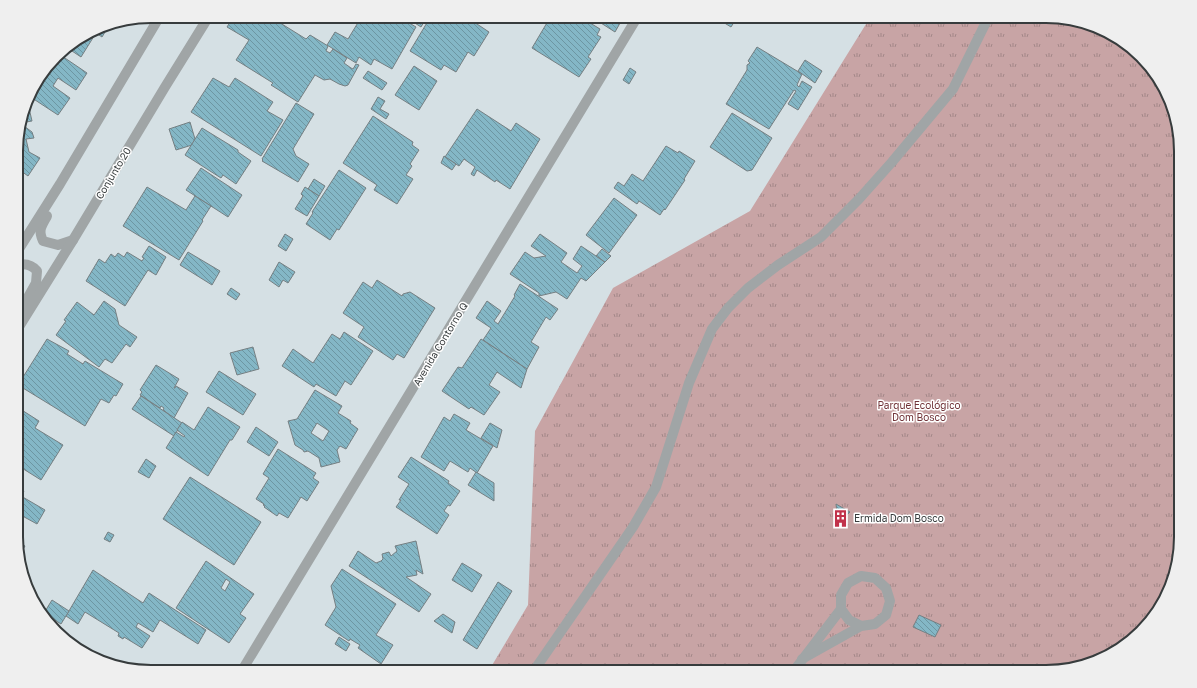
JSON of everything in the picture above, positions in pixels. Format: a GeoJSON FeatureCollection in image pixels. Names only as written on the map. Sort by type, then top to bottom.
{"type":"FeatureCollection","features":[{"type":"Feature","properties":{"kind":"street"},"geometry":{"type":"LineString","coordinates":[[23,243],[60,184],[156,23]]}},
{"type":"Feature","properties":{"kind":"street","name":"Conjunto 20"},"geometry":{"type":"LineString","coordinates":[[23,321],[164,87],[205,23]]}},
{"type":"Feature","properties":{"kind":"street","name":"Avenida Contorno Q"},"geometry":{"type":"LineString","coordinates":[[245,665],[634,23]]}},
{"type":"Feature","properties":{"kind":"street"},"geometry":{"type":"LineString","coordinates":[[538,665],[634,527],[656,487],[689,383],[712,329],[728,308],[748,288],[778,265],[821,237],[859,200],[953,89],[986,23]]}},
{"type":"Feature","properties":{"kind":"street"},"geometry":{"type":"LineString","coordinates":[[60,184],[59,198],[40,228],[40,234],[44,241],[58,245],[73,240]]}},
{"type":"Feature","properties":{"kind":"street"},"geometry":{"type":"LineString","coordinates":[[23,264],[33,266],[37,271],[36,283],[23,306]]}},
{"type":"Feature","properties":{"kind":"street"},"geometry":{"type":"LineString","coordinates":[[802,659],[861,626],[875,624],[886,615],[890,601],[886,588],[875,578],[861,576],[848,583],[841,595],[841,609],[849,620],[861,626]]}},
{"type":"Feature","properties":{"kind":"street"},"geometry":{"type":"LineString","coordinates":[[798,665],[841,609]]}},
{"type":"Feature","properties":{"kind":"green space","name":"Parque Ecológico Dom Bosco"},"geometry":{"type":"Polygon","coordinates":[[[867,23],[1062,24],[1079,27],[1110,40],[1130,55],[1142,67],[1161,95],[1172,126],[1174,143],[1174,545],[1172,562],[1157,601],[1147,615],[1124,638],[1110,648],[1095,655],[1071,663],[1054,665],[492,665],[528,605],[535,431],[613,288],[750,211],[867,23]]]}},
{"type":"Feature","properties":{"kind":"building"},"geometry":{"type":"Polygon","coordinates":[[[230,23],[280,23],[306,39],[310,35],[328,46],[326,51],[330,53],[333,49],[347,58],[344,63],[351,68],[353,69],[356,64],[359,65],[348,85],[345,86],[330,79],[324,80],[315,75],[298,102],[271,85],[273,83],[236,60],[249,40],[227,27],[230,23]]]}},
{"type":"Feature","properties":{"kind":"building"},"geometry":{"type":"Polygon","coordinates":[[[358,23],[409,23],[416,27],[392,69],[374,59],[371,65],[359,57],[356,63],[327,45],[335,32],[348,39],[358,23]]]}},
{"type":"Feature","properties":{"kind":"building"},"geometry":{"type":"Polygon","coordinates":[[[415,23],[423,23],[421,27],[415,23]]]}},
{"type":"Feature","properties":{"kind":"building"},"geometry":{"type":"Polygon","coordinates":[[[427,23],[476,23],[489,32],[474,56],[468,52],[456,72],[444,65],[441,70],[410,51],[427,23]]]}},
{"type":"Feature","properties":{"kind":"building"},"geometry":{"type":"Polygon","coordinates":[[[547,23],[590,23],[600,29],[597,35],[601,37],[588,57],[591,59],[579,77],[532,48],[547,23]]]}},
{"type":"Feature","properties":{"kind":"building"},"geometry":{"type":"Polygon","coordinates":[[[601,23],[620,23],[615,32],[601,23]]]}},
{"type":"Feature","properties":{"kind":"building"},"geometry":{"type":"Polygon","coordinates":[[[724,23],[734,23],[731,27],[724,23]]]}},
{"type":"Feature","properties":{"kind":"building"},"geometry":{"type":"Polygon","coordinates":[[[105,32],[102,37],[98,35],[105,32]]]}},
{"type":"Feature","properties":{"kind":"building"},"geometry":{"type":"Polygon","coordinates":[[[94,37],[81,57],[72,51],[94,37]]]}},
{"type":"Feature","properties":{"kind":"building"},"geometry":{"type":"Polygon","coordinates":[[[757,47],[802,74],[797,85],[799,87],[802,81],[812,87],[798,110],[788,104],[796,91],[794,90],[769,129],[726,104],[747,70],[747,65],[750,63],[748,61],[757,47]]]}},
{"type":"Feature","properties":{"kind":"building"},"geometry":{"type":"Polygon","coordinates":[[[64,58],[87,73],[76,90],[58,78],[53,86],[70,98],[58,115],[34,99],[50,73],[64,58]]]}},
{"type":"Feature","properties":{"kind":"building"},"geometry":{"type":"Polygon","coordinates":[[[805,60],[822,71],[815,83],[798,71],[805,60]]]}},
{"type":"Feature","properties":{"kind":"building"},"geometry":{"type":"Polygon","coordinates":[[[414,66],[437,81],[419,110],[395,95],[414,66]]]}},
{"type":"Feature","properties":{"kind":"building"},"geometry":{"type":"Polygon","coordinates":[[[630,68],[636,72],[629,84],[623,80],[630,68]]]}},
{"type":"Feature","properties":{"kind":"building"},"geometry":{"type":"Polygon","coordinates":[[[368,71],[387,83],[382,90],[363,78],[368,71]]]}},
{"type":"Feature","properties":{"kind":"building"},"geometry":{"type":"Polygon","coordinates":[[[213,78],[229,87],[235,78],[273,102],[267,111],[283,120],[261,156],[191,112],[213,78]]]}},
{"type":"Feature","properties":{"kind":"building"},"geometry":{"type":"Polygon","coordinates":[[[378,97],[385,101],[380,109],[389,114],[386,119],[371,109],[378,97]]]}},
{"type":"Feature","properties":{"kind":"building"},"geometry":{"type":"Polygon","coordinates":[[[296,103],[314,114],[293,149],[296,156],[309,164],[298,182],[262,161],[296,103]]]}},
{"type":"Feature","properties":{"kind":"building"},"geometry":{"type":"Polygon","coordinates":[[[477,109],[511,131],[516,123],[540,139],[510,189],[496,180],[495,182],[477,170],[474,176],[471,174],[475,167],[464,159],[459,166],[445,157],[477,109]]]}},
{"type":"Feature","properties":{"kind":"building"},"geometry":{"type":"Polygon","coordinates":[[[30,111],[32,121],[26,122],[30,111]]]}},
{"type":"Feature","properties":{"kind":"building"},"geometry":{"type":"Polygon","coordinates":[[[732,113],[772,138],[752,170],[747,171],[710,147],[732,113]]]}},
{"type":"Feature","properties":{"kind":"building"},"geometry":{"type":"Polygon","coordinates":[[[373,116],[413,142],[412,145],[419,150],[410,164],[412,166],[406,175],[413,179],[397,204],[374,190],[377,185],[343,163],[373,116]]]}},
{"type":"Feature","properties":{"kind":"building"},"geometry":{"type":"Polygon","coordinates":[[[190,122],[195,139],[192,145],[176,150],[169,129],[190,122]]]}},
{"type":"Feature","properties":{"kind":"building"},"geometry":{"type":"Polygon","coordinates":[[[25,127],[32,132],[34,138],[26,139],[29,152],[40,158],[28,176],[23,172],[25,127]]]}},
{"type":"Feature","properties":{"kind":"building"},"geometry":{"type":"Polygon","coordinates":[[[202,128],[238,150],[238,152],[251,161],[236,184],[223,175],[221,178],[185,155],[202,128]]]}},
{"type":"Feature","properties":{"kind":"building"},"geometry":{"type":"Polygon","coordinates":[[[666,146],[678,153],[679,151],[695,161],[684,179],[685,180],[660,215],[639,201],[637,204],[614,188],[618,182],[624,186],[632,174],[643,181],[666,146]]]}},
{"type":"Feature","properties":{"kind":"building"},"geometry":{"type":"Polygon","coordinates":[[[444,156],[456,164],[452,170],[441,163],[444,156]]]}},
{"type":"Feature","properties":{"kind":"building"},"geometry":{"type":"Polygon","coordinates":[[[201,168],[242,195],[228,217],[186,190],[201,168]]]}},
{"type":"Feature","properties":{"kind":"building"},"geometry":{"type":"Polygon","coordinates":[[[339,170],[366,188],[339,230],[337,229],[330,240],[306,224],[339,170]]]}},
{"type":"Feature","properties":{"kind":"building"},"geometry":{"type":"Polygon","coordinates":[[[314,179],[325,186],[319,196],[308,189],[314,179]]]}},
{"type":"Feature","properties":{"kind":"building"},"geometry":{"type":"Polygon","coordinates":[[[147,187],[186,210],[195,196],[211,206],[179,260],[123,226],[147,187]]]}},
{"type":"Feature","properties":{"kind":"building"},"geometry":{"type":"Polygon","coordinates":[[[305,187],[319,196],[307,216],[295,209],[303,196],[301,194],[305,187]]]}},
{"type":"Feature","properties":{"kind":"building"},"geometry":{"type":"Polygon","coordinates":[[[614,198],[637,215],[609,253],[586,235],[614,198]]]}},
{"type":"Feature","properties":{"kind":"building"},"geometry":{"type":"Polygon","coordinates":[[[285,234],[293,239],[286,251],[278,246],[285,234]]]}},
{"type":"Feature","properties":{"kind":"building"},"geometry":{"type":"Polygon","coordinates":[[[540,234],[567,253],[561,262],[577,273],[582,266],[573,259],[581,246],[605,262],[586,281],[581,278],[567,299],[556,292],[539,296],[539,293],[510,274],[525,252],[534,258],[546,256],[531,246],[540,234]]]}},
{"type":"Feature","properties":{"kind":"building"},"geometry":{"type":"Polygon","coordinates":[[[149,246],[166,257],[156,275],[148,270],[125,306],[86,281],[99,259],[105,263],[111,254],[115,257],[118,253],[124,257],[127,252],[142,261],[144,258],[142,257],[149,246]]]}},
{"type":"Feature","properties":{"kind":"building"},"geometry":{"type":"Polygon","coordinates":[[[602,249],[611,256],[605,262],[596,256],[602,249]]]}},
{"type":"Feature","properties":{"kind":"building"},"geometry":{"type":"Polygon","coordinates":[[[188,252],[220,271],[212,285],[180,265],[188,252]]]}},
{"type":"Feature","properties":{"kind":"building"},"geometry":{"type":"Polygon","coordinates":[[[279,262],[295,272],[288,283],[283,280],[279,287],[269,280],[279,262]]]}},
{"type":"Feature","properties":{"kind":"building"},"geometry":{"type":"Polygon","coordinates":[[[377,280],[402,296],[403,294],[410,292],[435,308],[404,358],[397,354],[393,360],[358,337],[364,327],[343,313],[363,282],[372,288],[377,280]]]}},
{"type":"Feature","properties":{"kind":"building"},"geometry":{"type":"Polygon","coordinates":[[[520,284],[558,309],[550,320],[546,317],[531,342],[539,347],[527,369],[483,340],[491,328],[476,318],[487,301],[501,311],[494,321],[498,324],[515,296],[514,295],[520,284]]]}},
{"type":"Feature","properties":{"kind":"building"},"geometry":{"type":"Polygon","coordinates":[[[231,288],[240,294],[236,300],[227,294],[231,288]]]}},
{"type":"Feature","properties":{"kind":"building"},"geometry":{"type":"Polygon","coordinates":[[[104,301],[115,309],[119,325],[137,337],[130,347],[126,344],[112,363],[105,359],[99,367],[56,335],[66,321],[64,320],[77,302],[94,315],[104,301]]]}},
{"type":"Feature","properties":{"kind":"building"},"geometry":{"type":"Polygon","coordinates":[[[344,332],[373,351],[351,385],[345,381],[336,396],[316,384],[314,387],[282,366],[293,349],[313,363],[332,334],[340,339],[344,332]]]}},
{"type":"Feature","properties":{"kind":"building"},"geometry":{"type":"Polygon","coordinates":[[[47,339],[69,351],[67,354],[83,364],[85,361],[123,384],[116,396],[114,395],[109,403],[101,399],[85,426],[23,388],[23,377],[47,339]]]}},
{"type":"Feature","properties":{"kind":"building"},"geometry":{"type":"Polygon","coordinates":[[[481,339],[527,369],[521,388],[497,372],[489,385],[500,392],[484,415],[471,407],[469,409],[442,391],[458,367],[462,368],[481,339]]]}},
{"type":"Feature","properties":{"kind":"building"},"geometry":{"type":"Polygon","coordinates":[[[253,347],[259,369],[237,375],[230,353],[253,347]]]}},
{"type":"Feature","properties":{"kind":"building"},"geometry":{"type":"Polygon","coordinates":[[[156,365],[179,379],[174,388],[176,386],[188,393],[174,418],[163,410],[164,408],[161,406],[160,408],[140,395],[142,392],[140,390],[156,365]]]}},
{"type":"Feature","properties":{"kind":"building"},"geometry":{"type":"Polygon","coordinates":[[[219,371],[256,394],[243,415],[206,392],[219,371]]]}},
{"type":"Feature","properties":{"kind":"building"},"geometry":{"type":"Polygon","coordinates":[[[315,390],[342,406],[338,413],[351,421],[350,423],[358,429],[346,449],[340,446],[337,450],[340,462],[321,467],[319,458],[308,451],[304,452],[295,445],[288,421],[297,419],[315,390]],[[317,423],[311,433],[323,441],[329,431],[317,423]]]}},
{"type":"Feature","properties":{"kind":"building"},"geometry":{"type":"Polygon","coordinates":[[[141,396],[182,423],[174,436],[132,409],[141,396]]]}},
{"type":"Feature","properties":{"kind":"building"},"geometry":{"type":"Polygon","coordinates":[[[208,407],[240,427],[232,440],[230,440],[208,476],[166,448],[176,432],[184,437],[185,436],[177,430],[182,422],[194,430],[208,407]]]}},
{"type":"Feature","properties":{"kind":"building"},"geometry":{"type":"Polygon","coordinates":[[[23,411],[39,421],[35,428],[63,445],[41,480],[23,469],[23,411]]]}},
{"type":"Feature","properties":{"kind":"building"},"geometry":{"type":"Polygon","coordinates":[[[454,414],[470,423],[466,430],[493,446],[477,473],[470,468],[468,472],[450,461],[444,471],[421,457],[444,417],[450,421],[454,414]]]}},
{"type":"Feature","properties":{"kind":"building"},"geometry":{"type":"Polygon","coordinates":[[[490,423],[502,430],[497,448],[481,438],[490,423]]]}},
{"type":"Feature","properties":{"kind":"building"},"geometry":{"type":"Polygon","coordinates":[[[256,427],[278,442],[269,456],[247,442],[256,427]]]}},
{"type":"Feature","properties":{"kind":"building"},"geometry":{"type":"Polygon","coordinates":[[[278,449],[316,473],[313,478],[319,482],[307,501],[301,497],[288,518],[279,513],[277,516],[256,499],[269,478],[263,474],[278,449]]]}},
{"type":"Feature","properties":{"kind":"building"},"geometry":{"type":"Polygon","coordinates":[[[411,457],[449,481],[448,483],[460,491],[450,506],[448,505],[444,511],[449,515],[437,534],[396,507],[409,484],[398,477],[411,457]]]}},
{"type":"Feature","properties":{"kind":"building"},"geometry":{"type":"Polygon","coordinates":[[[146,459],[156,466],[149,478],[138,472],[146,459]]]}},
{"type":"Feature","properties":{"kind":"building"},"geometry":{"type":"Polygon","coordinates":[[[476,472],[494,483],[494,501],[468,485],[476,472]]]}},
{"type":"Feature","properties":{"kind":"building"},"geometry":{"type":"Polygon","coordinates":[[[190,477],[261,522],[234,565],[163,519],[190,477]]]}},
{"type":"Feature","properties":{"kind":"building"},"geometry":{"type":"Polygon","coordinates":[[[23,497],[45,510],[37,524],[23,516],[23,497]]]}},
{"type":"Feature","properties":{"kind":"building","name":"Ermida Dom Bosco"},"geometry":{"type":"Polygon","coordinates":[[[836,504],[850,512],[838,523],[836,504]]]}},
{"type":"Feature","properties":{"kind":"building"},"geometry":{"type":"Polygon","coordinates":[[[108,532],[114,535],[110,542],[104,539],[108,532]]]}},
{"type":"Feature","properties":{"kind":"building"},"geometry":{"type":"Polygon","coordinates":[[[416,541],[423,574],[416,570],[417,575],[406,577],[431,594],[419,612],[349,566],[358,551],[376,563],[383,559],[382,554],[389,552],[391,556],[397,551],[395,546],[416,541]]]}},
{"type":"Feature","properties":{"kind":"building"},"geometry":{"type":"Polygon","coordinates":[[[206,561],[254,594],[240,614],[246,618],[229,643],[176,608],[206,561]],[[226,579],[221,588],[225,591],[230,582],[226,579]]]}},
{"type":"Feature","properties":{"kind":"building"},"geometry":{"type":"Polygon","coordinates":[[[462,563],[482,575],[472,592],[452,580],[462,563]]]}},
{"type":"Feature","properties":{"kind":"building"},"geometry":{"type":"Polygon","coordinates":[[[342,569],[396,604],[376,635],[393,645],[381,664],[358,648],[360,645],[350,639],[349,641],[325,625],[336,607],[331,586],[342,569]]]}},
{"type":"Feature","properties":{"kind":"building"},"geometry":{"type":"Polygon","coordinates":[[[93,570],[143,603],[149,593],[206,630],[198,644],[160,620],[153,632],[138,623],[136,627],[150,636],[142,648],[124,637],[123,639],[118,636],[119,633],[85,612],[78,624],[66,616],[93,570]]]}},
{"type":"Feature","properties":{"kind":"building"},"geometry":{"type":"Polygon","coordinates":[[[498,582],[512,591],[477,649],[463,640],[498,582]]]}},
{"type":"Feature","properties":{"kind":"building"},"geometry":{"type":"Polygon","coordinates":[[[52,600],[69,611],[61,624],[54,619],[46,610],[52,600]]]}},
{"type":"Feature","properties":{"kind":"building"},"geometry":{"type":"Polygon","coordinates":[[[443,614],[455,622],[452,633],[434,621],[443,614]]]}},
{"type":"Feature","properties":{"kind":"building"},"geometry":{"type":"Polygon","coordinates":[[[919,615],[941,625],[935,637],[913,627],[919,615]]]}},
{"type":"Feature","properties":{"kind":"building"},"geometry":{"type":"Polygon","coordinates":[[[339,637],[350,644],[346,651],[335,644],[339,637]]]}},
{"type":"Feature","properties":{"kind":"place","name":"Ermida Dom Bosco"},"geometry":{"type":"Point","coordinates":[841,518]}}]}
